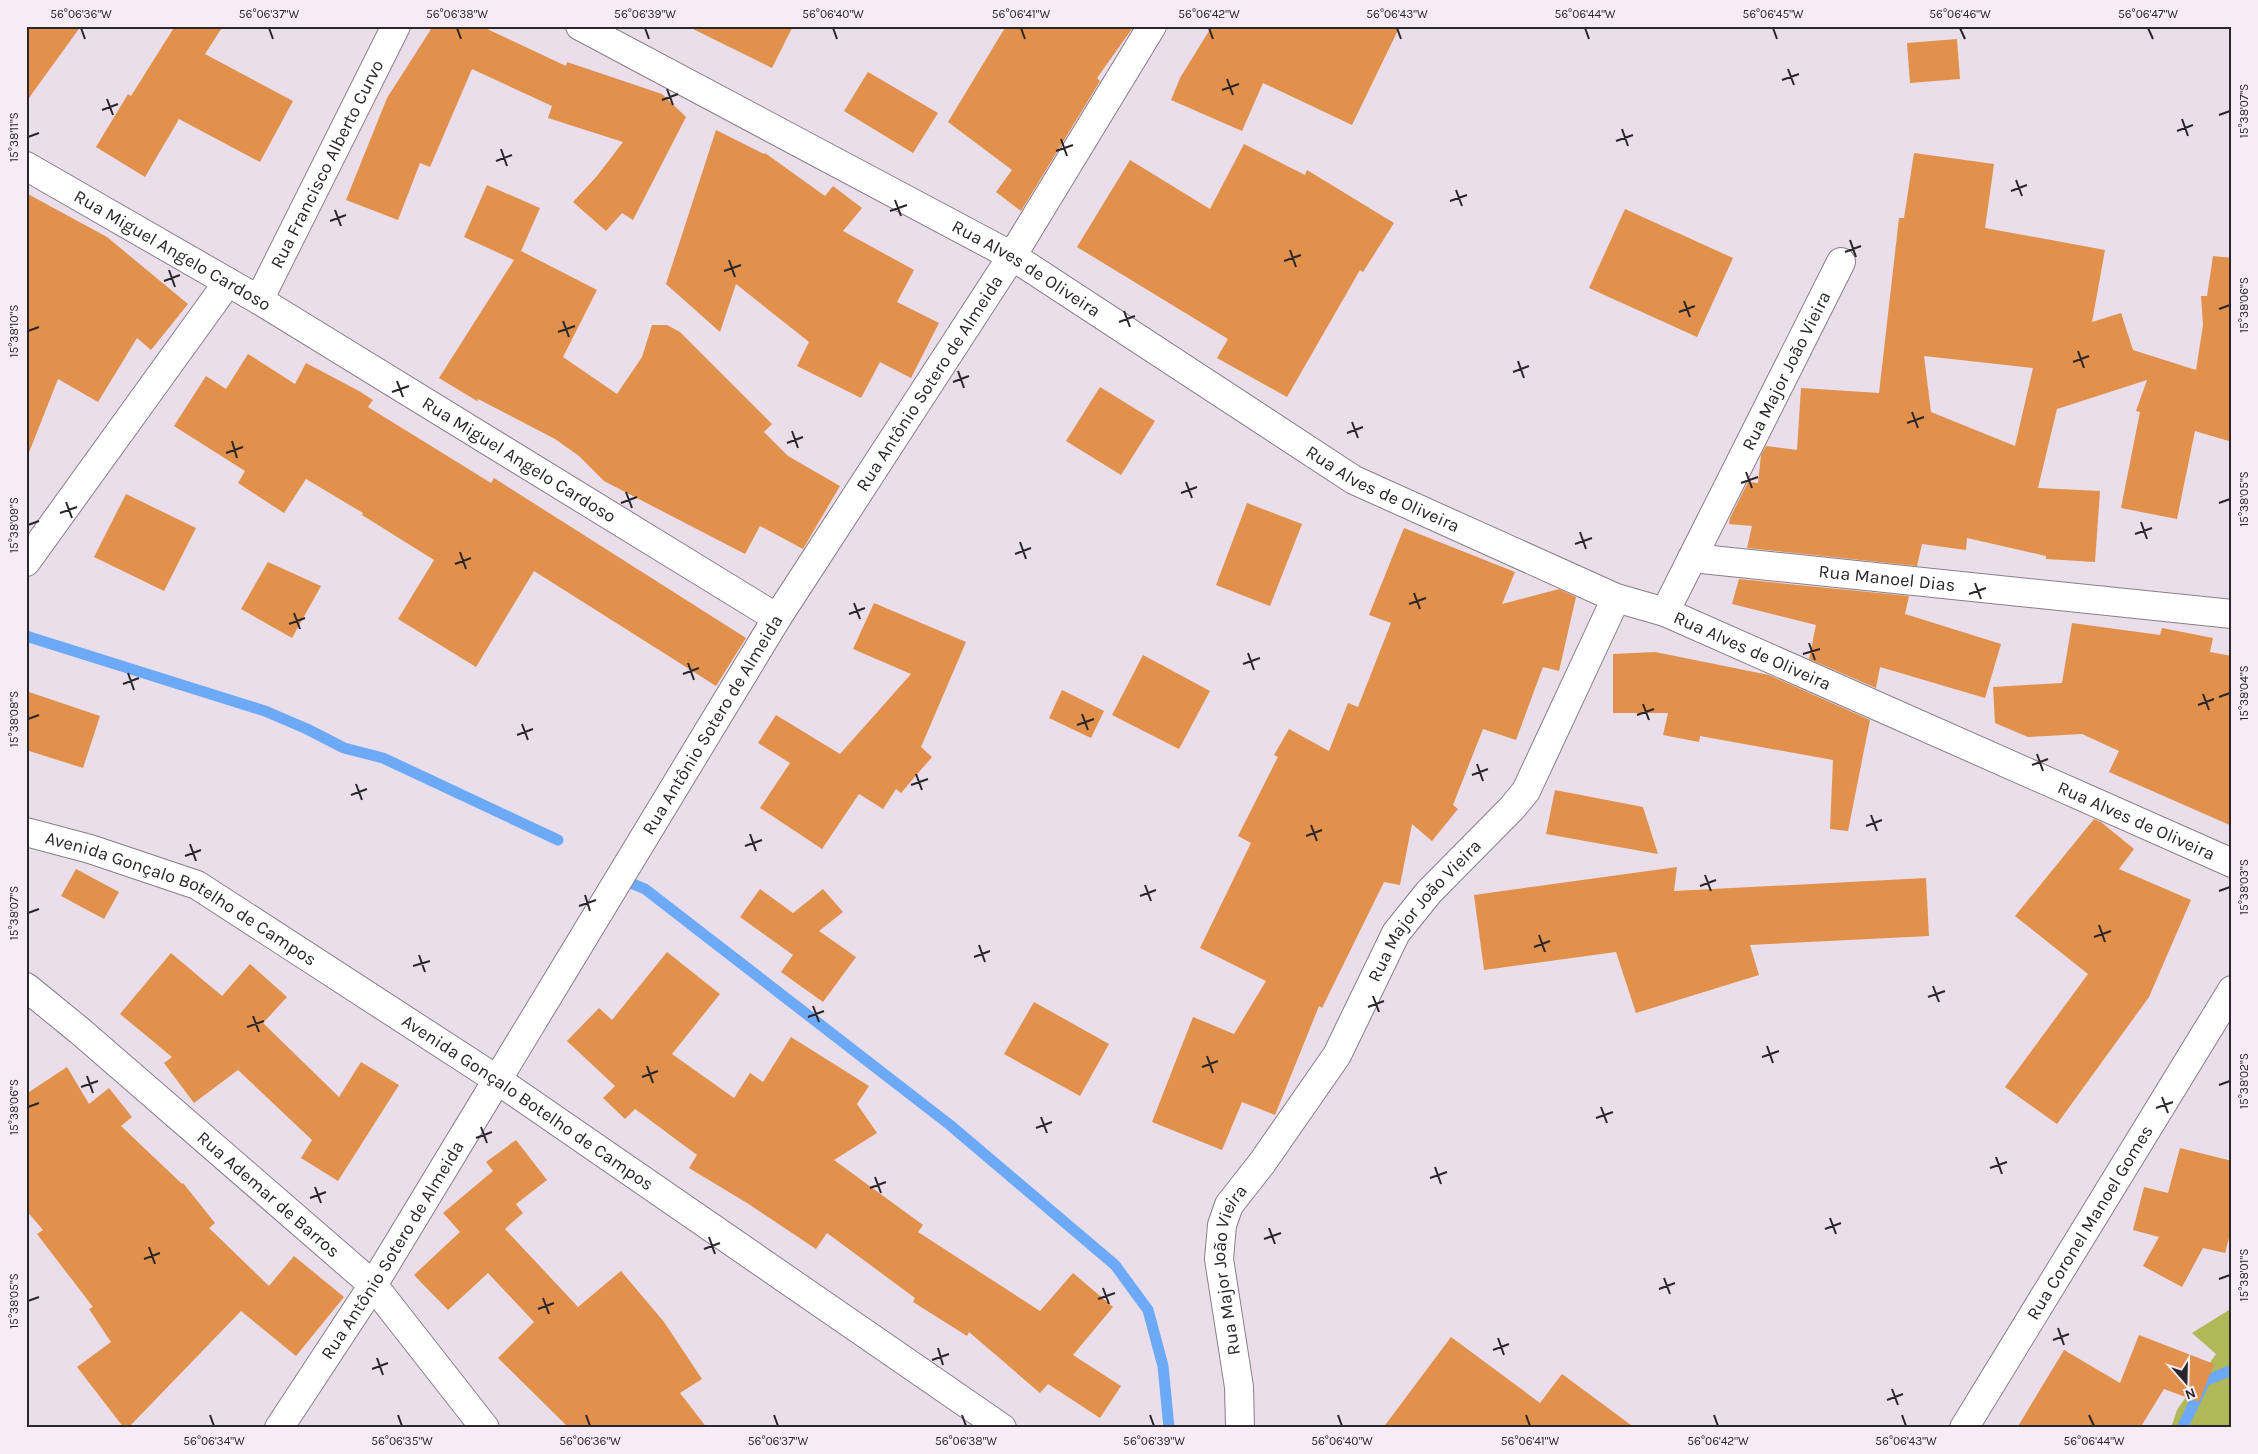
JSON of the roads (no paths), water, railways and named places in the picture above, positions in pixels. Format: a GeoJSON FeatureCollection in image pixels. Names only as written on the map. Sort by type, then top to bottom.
{"type":"FeatureCollection","features":[{"type":"Feature","properties":{"kind":"street","name":"Rua Francisco Alberto Curvo"},"geometry":{"type":"LineString","coordinates":[[259,300],[396,26]]}},
{"type":"Feature","properties":{"kind":"street","name":"Rua Alves de Oliveira"},"geometry":{"type":"LineString","coordinates":[[580,26],[1012,256],[1354,480],[1616,598],[1665,612],[2232,862]]}},
{"type":"Feature","properties":{"kind":"street","name":"Rua Antônio Sotero de Almeida"},"geometry":{"type":"LineString","coordinates":[[279,1428],[373,1285],[496,1079],[777,618],[1012,256],[1152,26]]}},
{"type":"Feature","properties":{"kind":"street","name":"Rua Miguel Angelo Cardoso"},"geometry":{"type":"LineString","coordinates":[[26,166],[259,300],[777,618]]}},
{"type":"Feature","properties":{"kind":"street","name":"Rua Major João Vieira"},"geometry":{"type":"LineString","coordinates":[[1665,612],[1841,262]]}},
{"type":"Feature","properties":{"kind":"street"},"geometry":{"type":"LineString","coordinates":[[26,562],[228,282]]}},
{"type":"Feature","properties":{"kind":"street","name":"Rua Manoel Dias"},"geometry":{"type":"LineString","coordinates":[[1692,558],[2232,614]]}},
{"type":"Feature","properties":{"kind":"street","name":"Rua Major João Vieira"},"geometry":{"type":"LineString","coordinates":[[1240,1428],[1239,1387],[1219,1259],[1222,1225],[1229,1205],[1262,1163],[1337,1055],[1396,933],[1429,892],[1512,808],[1526,791],[1616,598]]}},
{"type":"Feature","properties":{"kind":"street","name":"Avenida Gonçalo Botelho de Campos"},"geometry":{"type":"LineString","coordinates":[[26,832],[90,849],[197,884],[496,1079],[1002,1428]]}},
{"type":"Feature","properties":{"kind":"street","name":"Rua Ademar de Barros"},"geometry":{"type":"LineString","coordinates":[[26,987],[80,1031],[373,1285],[484,1428]]}},
{"type":"Feature","properties":{"kind":"street","name":"Rua Coronel Manoel Gomes"},"geometry":{"type":"LineString","coordinates":[[1964,1428],[2232,990]]}},
{"type":"Feature","properties":{"kind":"waterway"},"geometry":{"type":"LineString","coordinates":[[26,636],[265,711],[307,729],[344,748],[383,758],[558,840]]}},
{"type":"Feature","properties":{"kind":"waterway"},"geometry":{"type":"LineString","coordinates":[[633,884],[645,889],[950,1125],[1115,1265],[1148,1310],[1163,1366],[1169,1428]]}},
{"type":"Feature","properties":{"kind":"waterway"},"geometry":{"type":"LineString","coordinates":[[2182,1428],[2205,1381],[2232,1370]]}}]}
